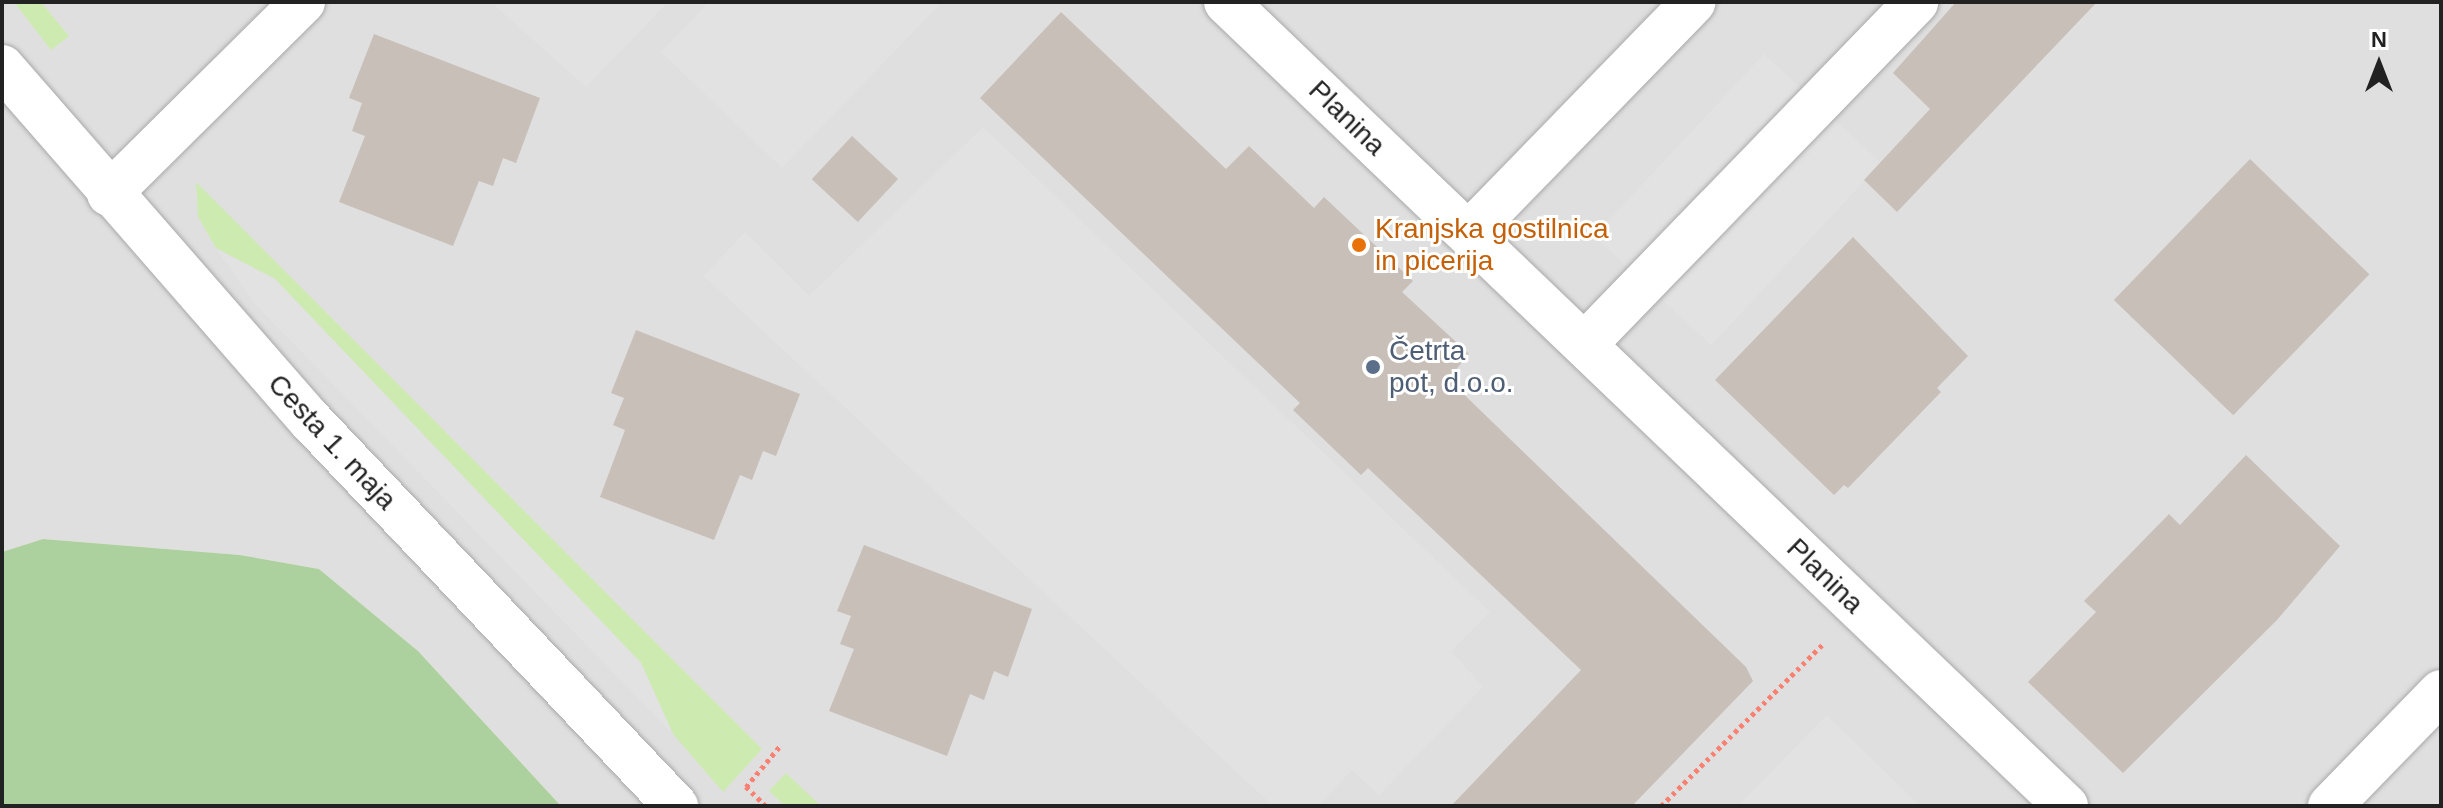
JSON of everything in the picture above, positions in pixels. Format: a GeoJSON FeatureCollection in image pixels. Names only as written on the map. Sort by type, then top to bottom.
{"type":"FeatureCollection","features":[{"type":"Feature","properties":{"kind":"street"},"geometry":{"type":"LineString","coordinates":[[109,194],[303,2]]}},
{"type":"Feature","properties":{"kind":"street","name":"Planina"},"geometry":{"type":"LineString","coordinates":[[1226,2],[2066,806]]}},
{"type":"Feature","properties":{"kind":"street"},"geometry":{"type":"LineString","coordinates":[[1469,233],[1694,2]]}},
{"type":"Feature","properties":{"kind":"street"},"geometry":{"type":"LineString","coordinates":[[1585,344],[1916,2]]}},
{"type":"Feature","properties":{"kind":"street","name":"Cesta 1. maja"},"geometry":{"type":"LineString","coordinates":[[2,67],[109,194],[311,421],[676,806]]}},
{"type":"Feature","properties":{"kind":"street"},"geometry":{"type":"LineString","coordinates":[[2330,806],[2441,692]]}},
{"type":"Feature","properties":{"kind":"path"},"geometry":{"type":"LineString","coordinates":[[1661,806],[1859,608]]}},
{"type":"Feature","properties":{"kind":"path"},"geometry":{"type":"LineString","coordinates":[[766,806],[746,787],[780,746]]}},
{"type":"Feature","properties":{"kind":"shaded area"},"geometry":{"type":"Polygon","coordinates":[[[2,2],[2441,2],[2441,806],[561,806],[418,651],[319,569],[240,555],[43,539],[2,552],[2,2]]]}},
{"type":"Feature","properties":{"kind":"shaded area"},"geometry":{"type":"Polygon","coordinates":[[[491,2],[668,2],[586,87],[491,2]]]}},
{"type":"Feature","properties":{"kind":"shaded area"},"geometry":{"type":"Polygon","coordinates":[[[709,2],[942,2],[782,168],[661,52],[709,2]]]}},
{"type":"Feature","properties":{"kind":"shaded area"},"geometry":{"type":"Polygon","coordinates":[[[1764,54],[1881,163],[1711,345],[1594,236],[1764,54]]]}},
{"type":"Feature","properties":{"kind":"shaded area"},"geometry":{"type":"Polygon","coordinates":[[[983,127],[1490,612],[1451,651],[1483,687],[1379,795],[1352,770],[1318,806],[1273,806],[704,276],[745,232],[809,296],[983,127]]]}},
{"type":"Feature","properties":{"kind":"shaded area"},"geometry":{"type":"Polygon","coordinates":[[[216,249],[275,279],[641,663],[673,734],[255,304],[216,249]]]}},
{"type":"Feature","properties":{"kind":"shaded area"},"geometry":{"type":"Polygon","coordinates":[[[1827,715],[1920,806],[1738,806],[1827,715]]]}},
{"type":"Feature","properties":{"kind":"green space"},"geometry":{"type":"Polygon","coordinates":[[[14,2],[41,2],[69,36],[51,50],[14,2]]]}},
{"type":"Feature","properties":{"kind":"green space"},"geometry":{"type":"Polygon","coordinates":[[[196,182],[762,749],[723,792],[673,734],[641,663],[275,279],[216,248],[198,217],[196,182]]]}},
{"type":"Feature","properties":{"kind":"green space"},"geometry":{"type":"Polygon","coordinates":[[[43,539],[240,555],[319,569],[418,651],[561,806],[2,806],[2,552],[43,539]]]}},
{"type":"Feature","properties":{"kind":"green space"},"geometry":{"type":"Polygon","coordinates":[[[786,773],[821,806],[785,806],[769,791],[786,773]]]}},
{"type":"Feature","properties":{"kind":"building"},"geometry":{"type":"Polygon","coordinates":[[[1956,2],[2097,2],[1897,212],[1864,180],[1930,109],[1893,73],[1956,2]]]}},
{"type":"Feature","properties":{"kind":"building"},"geometry":{"type":"Polygon","coordinates":[[[1061,12],[1226,169],[1249,146],[1314,208],[1324,197],[1413,281],[1402,292],[1469,354],[1448,379],[1746,667],[1753,681],[1632,806],[1451,806],[1581,670],[1368,468],[1361,475],[1293,410],[1300,403],[980,98],[1061,12]]]}},
{"type":"Feature","properties":{"kind":"building"},"geometry":{"type":"Polygon","coordinates":[[[374,34],[540,98],[516,163],[503,158],[493,186],[479,181],[453,246],[339,202],[365,136],[352,131],[362,103],[349,98],[374,34]]]}},
{"type":"Feature","properties":{"kind":"building"},"geometry":{"type":"Polygon","coordinates":[[[852,136],[898,179],[858,222],[812,179],[852,136]]]}},
{"type":"Feature","properties":{"kind":"building"},"geometry":{"type":"Polygon","coordinates":[[[2250,159],[2369,274],[2233,415],[2114,300],[2250,159]]]}},
{"type":"Feature","properties":{"kind":"building"},"geometry":{"type":"Polygon","coordinates":[[[1853,237],[1968,356],[1937,388],[1941,392],[1848,488],[1844,485],[1834,495],[1715,380],[1853,237]]]}},
{"type":"Feature","properties":{"kind":"building"},"geometry":{"type":"Polygon","coordinates":[[[636,330],[800,394],[776,456],[763,451],[752,480],[740,475],[714,540],[600,497],[625,430],[613,425],[624,398],[611,393],[636,330]]]}},
{"type":"Feature","properties":{"kind":"building"},"geometry":{"type":"Polygon","coordinates":[[[2246,455],[2340,546],[2277,620],[2123,773],[2028,682],[2096,612],[2084,601],[2169,514],[2180,525],[2246,455]]]}},
{"type":"Feature","properties":{"kind":"building"},"geometry":{"type":"Polygon","coordinates":[[[864,545],[1032,609],[1008,677],[994,671],[984,700],[970,694],[947,756],[829,711],[854,649],[840,644],[851,616],[837,611],[864,545]]]}},
{"type":"Feature","properties":{"kind":"place","name":"Kranjska gostilnica in picerija"},"geometry":{"type":"Point","coordinates":[1359,245]}},
{"type":"Feature","properties":{"kind":"place","name":"Četrta pot, d.o.o."},"geometry":{"type":"Point","coordinates":[1373,367]}}]}
